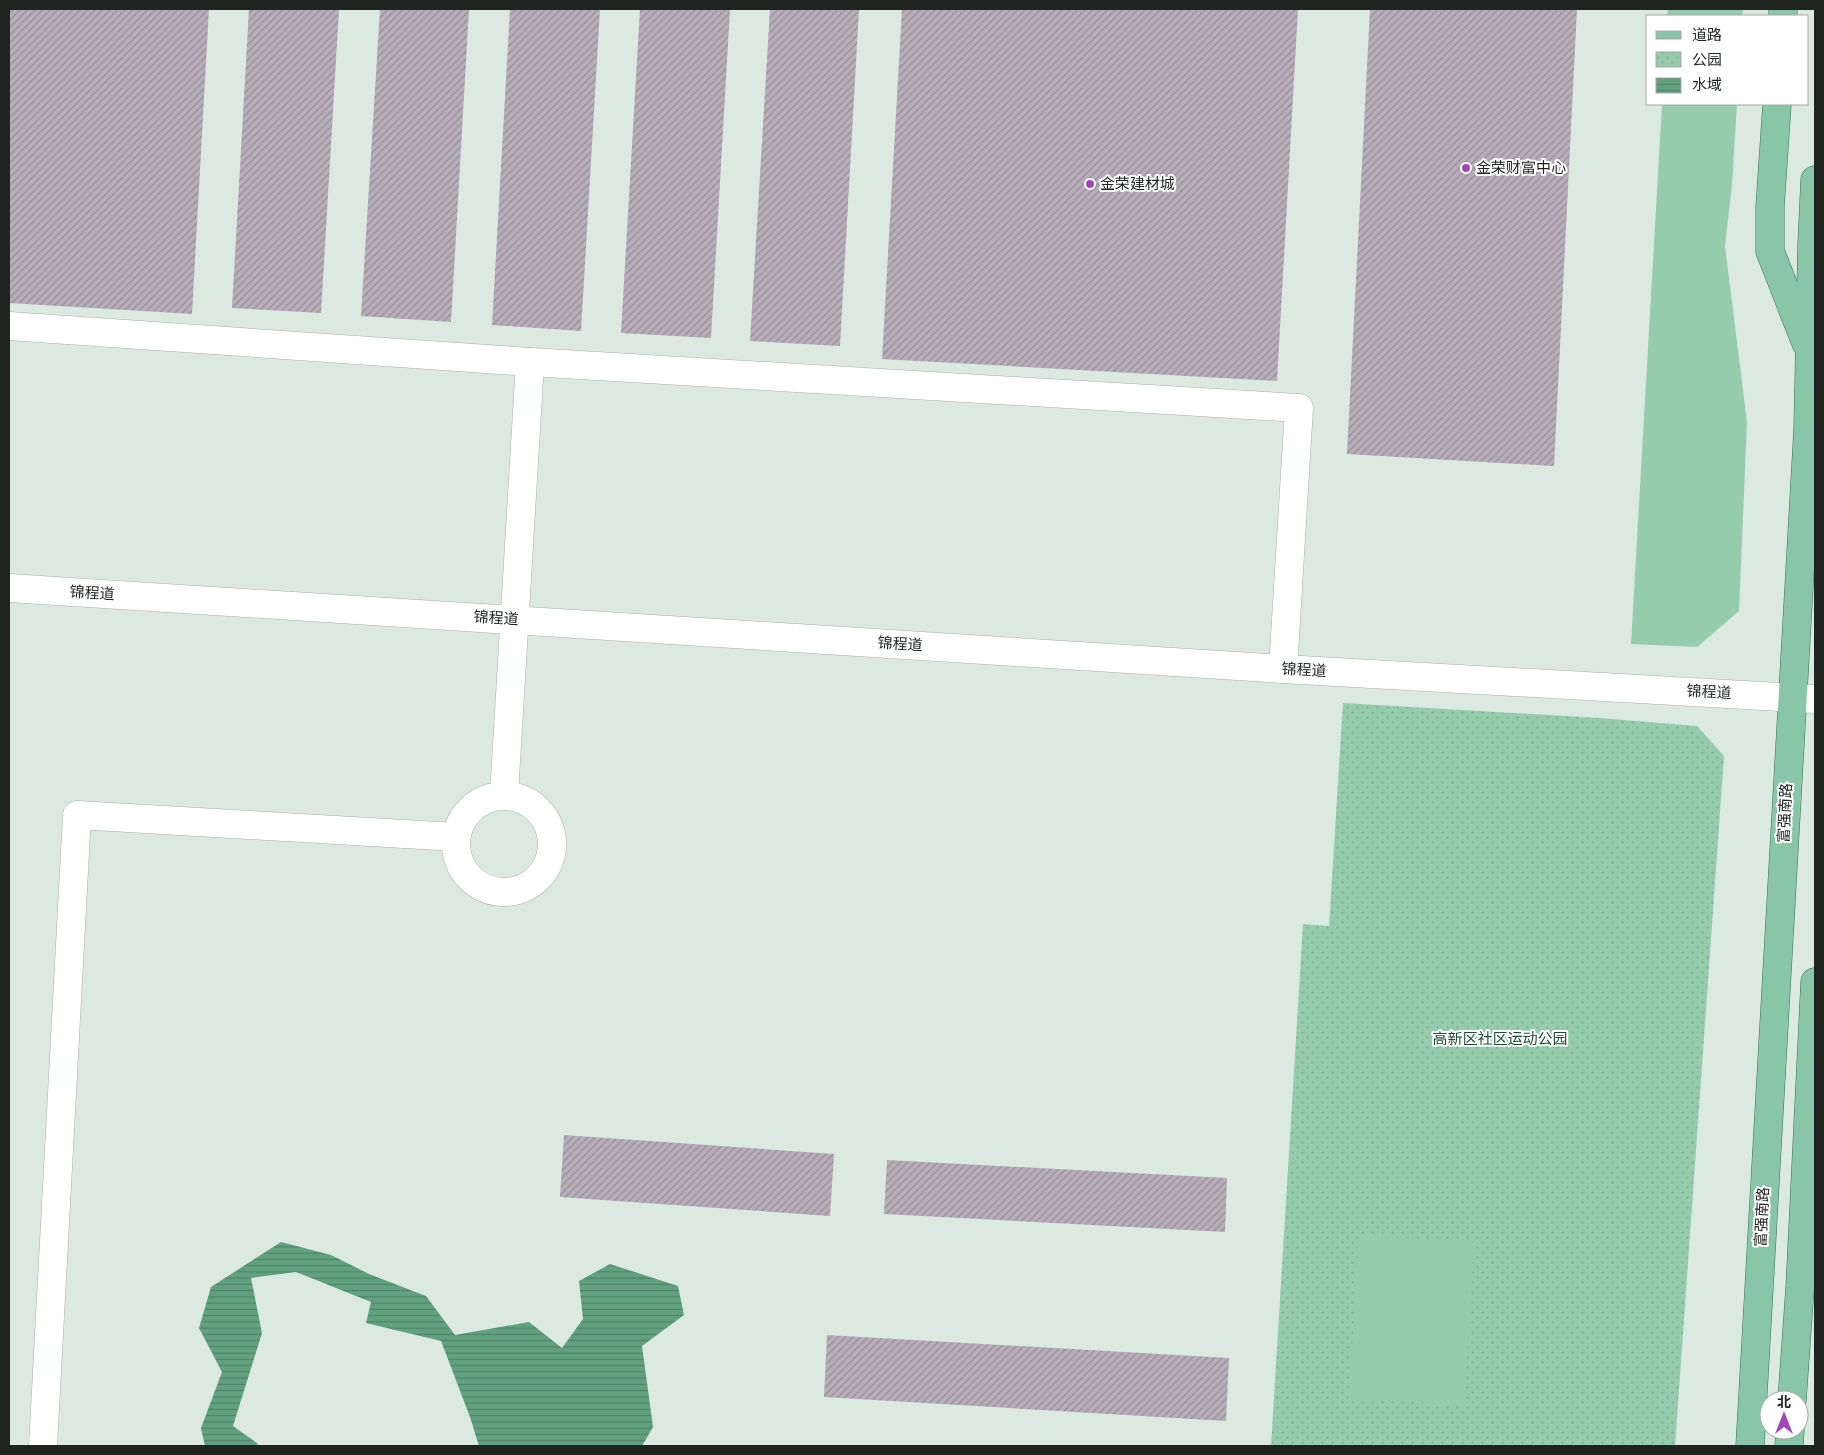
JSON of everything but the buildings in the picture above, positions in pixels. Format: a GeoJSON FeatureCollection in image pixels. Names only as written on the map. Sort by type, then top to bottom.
{"type":"FeatureCollection","features":[{"type":"Feature","properties":{"kind":"main road"},"geometry":{"type":"LineString","coordinates":[[1777,105],[1770,207],[1770,251],[1810,354]]}},
{"type":"Feature","properties":{"kind":"main road","name":"富强南路"},"geometry":{"type":"LineString","coordinates":[[1750,1446],[1804,698],[1808,430],[1815,180]]}},
{"type":"Feature","properties":{"kind":"main road"},"geometry":{"type":"LineString","coordinates":[[1793,1390],[1800,1288],[1815,982]]}},
{"type":"Feature","properties":{"kind":"street"},"geometry":{"type":"LineString","coordinates":[[9,326],[530,362],[1299,408],[1283,669]]}},
{"type":"Feature","properties":{"kind":"street"},"geometry":{"type":"LineString","coordinates":[[504,795],[530,362]]}},
{"type":"Feature","properties":{"kind":"street","name":"锦程道"},"geometry":{"type":"LineString","coordinates":[[9,588],[1283,669],[1804,698]]}},
{"type":"Feature","properties":{"kind":"street"},"geometry":{"type":"LineString","coordinates":[[504,795],[531,803],[541,812],[548,824],[553,840],[551,856],[545,871],[533,883],[519,890],[502,892],[487,889],[473,880],[462,868],[456,852],[456,837],[464,818],[478,803],[504,795]]}},
{"type":"Feature","properties":{"kind":"street"},"geometry":{"type":"LineString","coordinates":[[43,1446],[77,816],[456,837]]}},
{"type":"Feature","properties":{"kind":"green space"},"geometry":{"type":"Polygon","coordinates":[[[1668,9],[1743,9],[1742,15],[1667,15],[1668,9]]]}},
{"type":"Feature","properties":{"kind":"green space"},"geometry":{"type":"Polygon","coordinates":[[[1662,105],[1737,105],[1732,185],[1725,246],[1747,422],[1739,611],[1697,647],[1631,644],[1662,105]]]}},
{"type":"Feature","properties":{"kind":"green space","name":"高新区社区运动公园"},"geometry":{"type":"Polygon","coordinates":[[[1343,703],[1599,718],[1697,726],[1724,756],[1675,1446],[1271,1446],[1303,924],[1329,926],[1343,703]]]}},
{"type":"Feature","properties":{"kind":"green space"},"geometry":{"type":"Polygon","coordinates":[[[1359,1235],[1474,1242],[1464,1405],[1349,1398],[1359,1235]]]}},
{"type":"Feature","properties":{"kind":"water"},"geometry":{"type":"Polygon","coordinates":[[[281,1242],[331,1255],[369,1274],[426,1296],[455,1335],[529,1322],[562,1348],[583,1319],[579,1281],[610,1264],[678,1286],[684,1315],[642,1346],[653,1427],[642,1446],[479,1446],[441,1341],[366,1323],[371,1302],[296,1272],[251,1278],[262,1333],[233,1426],[257,1443],[258,1446],[205,1446],[201,1428],[222,1372],[199,1328],[211,1287],[281,1242]]]}},
{"type":"Feature","properties":{"kind":"place","name":"金荣财富中心"},"geometry":{"type":"Point","coordinates":[1466,168]}},
{"type":"Feature","properties":{"kind":"place","name":"金荣建材城"},"geometry":{"type":"Point","coordinates":[1090,184]}}]}
